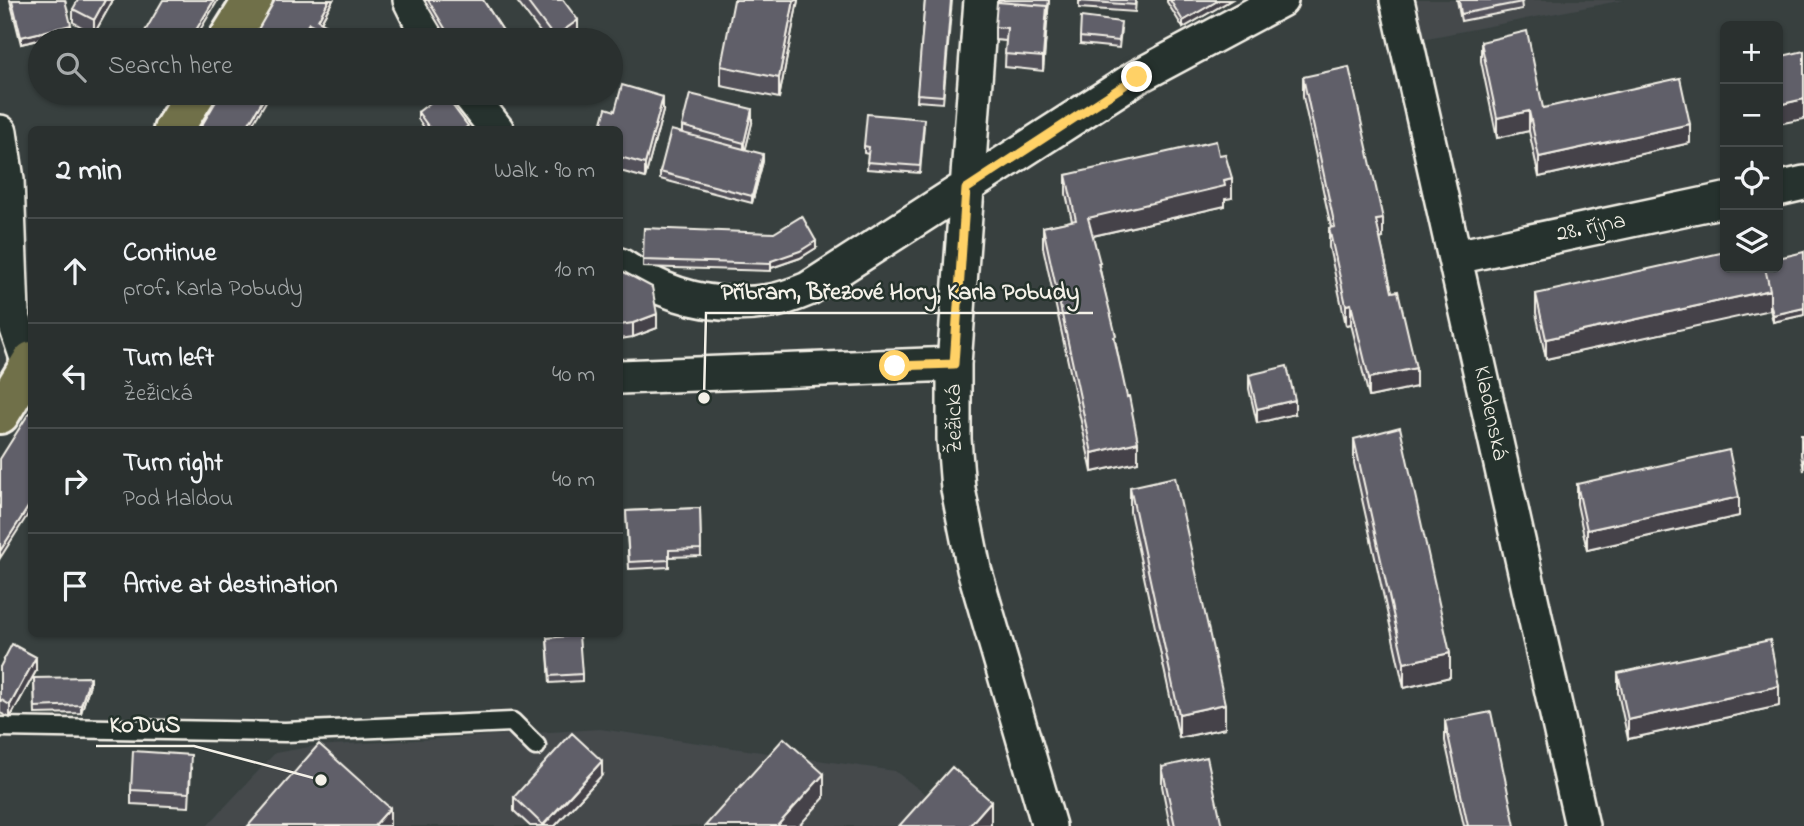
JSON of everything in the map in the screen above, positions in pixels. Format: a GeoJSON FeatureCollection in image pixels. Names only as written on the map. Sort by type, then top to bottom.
{"type":"FeatureCollection","features":[{"type":"Feature","properties":{"kind":"main road"},"geometry":{"type":"LineString","coordinates":[[236,28],[253,0]]}},
{"type":"Feature","properties":{"kind":"main road"},"geometry":{"type":"LineString","coordinates":[[175,126],[189,105]]}},
{"type":"Feature","properties":{"kind":"street"},"geometry":{"type":"LineString","coordinates":[[410,0],[424,28]]}},
{"type":"Feature","properties":{"kind":"street","name":"Žežická"},"geometry":{"type":"LineString","coordinates":[[981,0],[954,364],[954,439],[958,489],[974,569],[1049,826]]}},
{"type":"Feature","properties":{"kind":"street"},"geometry":{"type":"LineString","coordinates":[[623,267],[637,277],[670,292],[707,303],[774,301],[808,289],[1137,77],[1281,0]]}},
{"type":"Feature","properties":{"kind":"street","name":"Kladenská"},"geometry":{"type":"LineString","coordinates":[[1397,0],[1582,826]]}},
{"type":"Feature","properties":{"kind":"street"},"geometry":{"type":"LineString","coordinates":[[477,105],[494,126]]}},
{"type":"Feature","properties":{"kind":"street"},"geometry":{"type":"LineString","coordinates":[[0,132],[7,180],[12,314],[20,388]]}},
{"type":"Feature","properties":{"kind":"street"},"geometry":{"type":"LineString","coordinates":[[1783,188],[1804,183]]}},
{"type":"Feature","properties":{"kind":"street","name":"28. října"},"geometry":{"type":"LineString","coordinates":[[1456,257],[1720,201]]}},
{"type":"Feature","properties":{"kind":"street"},"geometry":{"type":"LineString","coordinates":[[623,377],[954,364]]}},
{"type":"Feature","properties":{"kind":"lane"},"geometry":{"type":"LineString","coordinates":[[0,727],[285,732],[512,722],[536,746]]}},
{"type":"Feature","properties":{"kind":"shaded area"},"geometry":{"type":"Polygon","coordinates":[[[1408,0],[1624,0],[1417,40],[1408,0]]]}},
{"type":"Feature","properties":{"kind":"shaded area"},"geometry":{"type":"Polygon","coordinates":[[[600,729],[895,771],[967,826],[207,826],[275,753],[315,746],[600,729]]]}},
{"type":"Feature","properties":{"kind":"building"},"geometry":{"type":"Polygon","coordinates":[[[12,0],[65,0],[71,25],[58,28],[28,28],[28,35],[21,37],[12,0]]]}},
{"type":"Feature","properties":{"kind":"building"},"geometry":{"type":"Polygon","coordinates":[[[78,0],[105,0],[94,20],[73,9],[78,0]]]}},
{"type":"Feature","properties":{"kind":"building"},"geometry":{"type":"Polygon","coordinates":[[[163,0],[214,0],[197,28],[147,28],[163,0]]]}},
{"type":"Feature","properties":{"kind":"building"},"geometry":{"type":"Polygon","coordinates":[[[275,0],[329,0],[318,20],[327,25],[326,28],[309,23],[306,28],[259,28],[275,0]]]}},
{"type":"Feature","properties":{"kind":"building"},"geometry":{"type":"Polygon","coordinates":[[[428,0],[483,0],[501,28],[445,28],[428,0]]]}},
{"type":"Feature","properties":{"kind":"building"},"geometry":{"type":"Polygon","coordinates":[[[526,0],[563,0],[578,20],[567,28],[547,28],[526,0]]]}},
{"type":"Feature","properties":{"kind":"building"},"geometry":{"type":"Polygon","coordinates":[[[734,0],[794,0],[779,78],[721,66],[734,0]]]}},
{"type":"Feature","properties":{"kind":"building"},"geometry":{"type":"Polygon","coordinates":[[[925,0],[951,0],[943,96],[917,94],[925,0]]]}},
{"type":"Feature","properties":{"kind":"building"},"geometry":{"type":"Polygon","coordinates":[[[998,0],[1049,0],[1047,13],[1047,6],[998,0]]]}},
{"type":"Feature","properties":{"kind":"building"},"geometry":{"type":"Polygon","coordinates":[[[1135,0],[1135,5],[1079,1],[1135,0]]]}},
{"type":"Feature","properties":{"kind":"building"},"geometry":{"type":"Polygon","coordinates":[[[1170,0],[1219,0],[1183,21],[1170,0]]]}},
{"type":"Feature","properties":{"kind":"building"},"geometry":{"type":"Polygon","coordinates":[[[1459,0],[1521,0],[1522,2],[1461,14],[1459,0]]]}},
{"type":"Feature","properties":{"kind":"building"},"geometry":{"type":"Polygon","coordinates":[[[997,2],[1047,6],[1043,57],[1005,54],[1007,28],[995,27],[997,2]]]}},
{"type":"Feature","properties":{"kind":"building"},"geometry":{"type":"Polygon","coordinates":[[[1081,17],[1121,22],[1119,41],[1080,37],[1081,17]]]}},
{"type":"Feature","properties":{"kind":"building"},"geometry":{"type":"Polygon","coordinates":[[[1527,31],[1543,108],[1680,78],[1690,124],[1539,157],[1529,111],[1497,118],[1481,42],[1527,31]]]}},
{"type":"Feature","properties":{"kind":"building"},"geometry":{"type":"Polygon","coordinates":[[[1804,51],[1804,99],[1783,104],[1783,84],[1783,56],[1804,51]]]}},
{"type":"Feature","properties":{"kind":"building"},"geometry":{"type":"Polygon","coordinates":[[[1349,67],[1383,219],[1376,220],[1392,292],[1398,291],[1416,368],[1369,378],[1351,304],[1346,305],[1329,228],[1335,227],[1303,77],[1349,67]]]}},
{"type":"Feature","properties":{"kind":"building"},"geometry":{"type":"Polygon","coordinates":[[[623,85],[663,97],[645,164],[623,158],[623,126],[601,126],[606,108],[615,111],[617,105],[623,105],[623,85]]]}},
{"type":"Feature","properties":{"kind":"building"},"geometry":{"type":"Polygon","coordinates":[[[690,94],[752,109],[744,143],[682,126],[690,94]]]}},
{"type":"Feature","properties":{"kind":"building"},"geometry":{"type":"Polygon","coordinates":[[[214,105],[260,105],[247,126],[201,126],[214,105]]]}},
{"type":"Feature","properties":{"kind":"building"},"geometry":{"type":"Polygon","coordinates":[[[427,105],[452,105],[468,126],[428,126],[418,112],[427,105]]]}},
{"type":"Feature","properties":{"kind":"building"},"geometry":{"type":"Polygon","coordinates":[[[867,114],[924,119],[920,166],[867,162],[869,147],[864,146],[867,114]]]}},
{"type":"Feature","properties":{"kind":"building"},"geometry":{"type":"Polygon","coordinates":[[[671,130],[763,154],[752,196],[660,172],[671,130]]]}},
{"type":"Feature","properties":{"kind":"building"},"geometry":{"type":"Polygon","coordinates":[[[1216,141],[1219,155],[1225,154],[1232,178],[1224,180],[1225,186],[1088,218],[1138,442],[1092,453],[1043,227],[1076,220],[1066,175],[1216,141]]]}},
{"type":"Feature","properties":{"kind":"building"},"geometry":{"type":"Polygon","coordinates":[[[802,216],[816,241],[800,251],[771,261],[771,264],[643,260],[644,228],[774,233],[802,216]]]}},
{"type":"Feature","properties":{"kind":"building"},"geometry":{"type":"Polygon","coordinates":[[[1804,252],[1804,308],[1773,315],[1766,273],[1783,273],[1783,257],[1804,252]]]}},
{"type":"Feature","properties":{"kind":"building"},"geometry":{"type":"Polygon","coordinates":[[[1720,253],[1720,273],[1766,273],[1770,290],[1546,339],[1536,294],[1720,253]]]}},
{"type":"Feature","properties":{"kind":"building"},"geometry":{"type":"Polygon","coordinates":[[[623,272],[652,287],[657,314],[623,325],[623,272]]]}},
{"type":"Feature","properties":{"kind":"building"},"geometry":{"type":"Polygon","coordinates":[[[1287,366],[1295,400],[1257,409],[1249,375],[1287,366]]]}},
{"type":"Feature","properties":{"kind":"building"},"geometry":{"type":"Polygon","coordinates":[[[28,415],[28,507],[0,551],[0,459],[28,415]]]}},
{"type":"Feature","properties":{"kind":"building"},"geometry":{"type":"Polygon","coordinates":[[[1400,427],[1450,653],[1404,663],[1354,439],[1400,427]]]}},
{"type":"Feature","properties":{"kind":"building"},"geometry":{"type":"Polygon","coordinates":[[[1729,450],[1739,497],[1587,530],[1577,484],[1729,450]]]}},
{"type":"Feature","properties":{"kind":"building"},"geometry":{"type":"Polygon","coordinates":[[[1175,477],[1225,704],[1179,714],[1130,487],[1175,477]]]}},
{"type":"Feature","properties":{"kind":"building"},"geometry":{"type":"Polygon","coordinates":[[[700,508],[701,549],[669,550],[669,560],[629,562],[626,511],[700,508]]]}},
{"type":"Feature","properties":{"kind":"building"},"geometry":{"type":"Polygon","coordinates":[[[579,637],[582,674],[550,676],[547,638],[579,637]]]}},
{"type":"Feature","properties":{"kind":"building"},"geometry":{"type":"Polygon","coordinates":[[[1770,640],[1779,686],[1628,720],[1618,673],[1770,640]]]}},
{"type":"Feature","properties":{"kind":"building"},"geometry":{"type":"Polygon","coordinates":[[[12,644],[36,657],[10,705],[0,699],[0,667],[12,644]]]}},
{"type":"Feature","properties":{"kind":"building"},"geometry":{"type":"Polygon","coordinates":[[[90,677],[81,705],[35,707],[34,678],[90,677]]]}},
{"type":"Feature","properties":{"kind":"building"},"geometry":{"type":"Polygon","coordinates":[[[1491,712],[1515,826],[1468,826],[1445,721],[1491,712]]]}},
{"type":"Feature","properties":{"kind":"building"},"geometry":{"type":"Polygon","coordinates":[[[572,733],[602,761],[543,825],[514,797],[572,733]]]}},
{"type":"Feature","properties":{"kind":"building"},"geometry":{"type":"Polygon","coordinates":[[[784,738],[824,774],[777,826],[705,826],[784,738]]]}},
{"type":"Feature","properties":{"kind":"building"},"geometry":{"type":"Polygon","coordinates":[[[319,744],[390,808],[374,826],[248,826],[319,744]]]}},
{"type":"Feature","properties":{"kind":"building"},"geometry":{"type":"Polygon","coordinates":[[[133,751],[191,755],[189,793],[131,790],[133,751]]]}},
{"type":"Feature","properties":{"kind":"building"},"geometry":{"type":"Polygon","coordinates":[[[1207,757],[1222,826],[1175,826],[1162,767],[1207,757]]]}},
{"type":"Feature","properties":{"kind":"building"},"geometry":{"type":"Polygon","coordinates":[[[952,767],[991,801],[969,826],[899,826],[952,767]]]}},
{"type":"Feature","properties":{"kind":"place","name":"Příbram, Březové Hory, Karla Pobudy"},"geometry":{"type":"Point","coordinates":[704,398]}},
{"type":"Feature","properties":{"kind":"place","name":"KoDuS"},"geometry":{"type":"Point","coordinates":[321,780]}},
{"type":"Feature","properties":{"kind":"route"},"geometry":{"type":"LineString","coordinates":[[895,366],[954,364],[966,189],[1137,77]]}}]}
